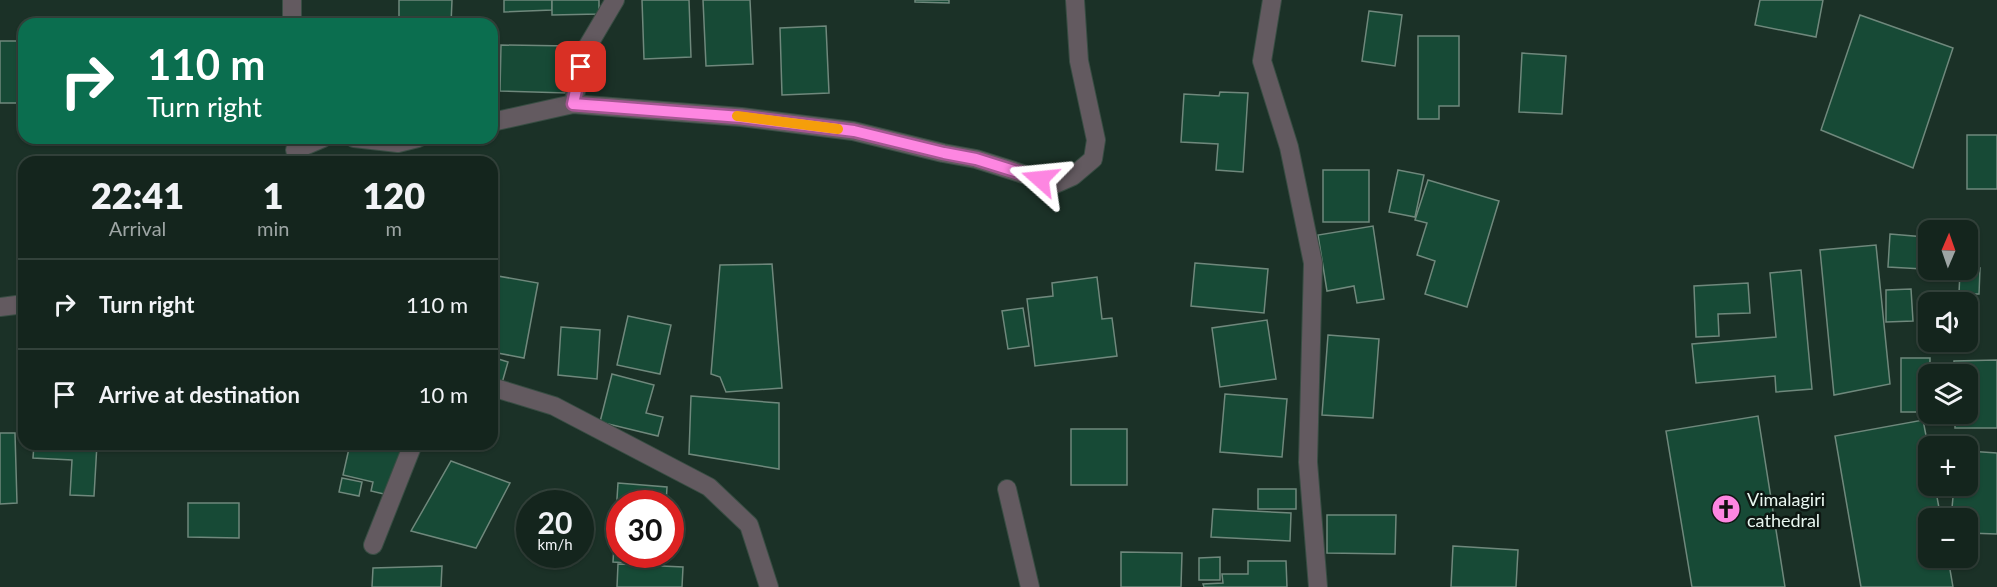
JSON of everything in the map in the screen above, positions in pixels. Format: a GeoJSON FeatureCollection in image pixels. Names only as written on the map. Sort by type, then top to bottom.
{"type":"FeatureCollection","features":[{"type":"Feature","properties":{"kind":"street"},"geometry":{"type":"LineString","coordinates":[[292,0],[292,18]]}},
{"type":"Feature","properties":{"kind":"street"},"geometry":{"type":"LineString","coordinates":[[573,104],[586,49],[615,0]]}},
{"type":"Feature","properties":{"kind":"street"},"geometry":{"type":"LineString","coordinates":[[498,121],[573,104],[741,117],[854,131],[976,159],[1054,184],[1073,176],[1093,159],[1096,140],[1079,61],[1075,0]]}},
{"type":"Feature","properties":{"kind":"street"},"geometry":{"type":"LineString","coordinates":[[1272,0],[1262,61],[1289,147],[1312,263],[1308,462],[1318,587]]}},
{"type":"Feature","properties":{"kind":"street"},"geometry":{"type":"LineString","coordinates":[[294,150],[308,144]]}},
{"type":"Feature","properties":{"kind":"street"},"geometry":{"type":"LineString","coordinates":[[0,307],[18,305]]}},
{"type":"Feature","properties":{"kind":"street"},"geometry":{"type":"LineString","coordinates":[[498,389],[554,406],[709,487],[750,525],[769,587]]}},
{"type":"Feature","properties":{"kind":"street"},"geometry":{"type":"LineString","coordinates":[[373,545],[411,450]]}},
{"type":"Feature","properties":{"kind":"street"},"geometry":{"type":"LineString","coordinates":[[1007,489],[1030,587]]}},
{"type":"Feature","properties":{"kind":"building"},"geometry":{"type":"Polygon","coordinates":[[[399,0],[452,0],[451,18],[399,18],[399,0]]]}},
{"type":"Feature","properties":{"kind":"building"},"geometry":{"type":"Polygon","coordinates":[[[504,0],[552,0],[552,10],[504,12],[504,0]]]}},
{"type":"Feature","properties":{"kind":"building"},"geometry":{"type":"Polygon","coordinates":[[[552,0],[599,0],[599,14],[552,15],[552,0]]]}},
{"type":"Feature","properties":{"kind":"building"},"geometry":{"type":"Polygon","coordinates":[[[642,0],[689,0],[691,57],[644,59],[642,0]]]}},
{"type":"Feature","properties":{"kind":"building"},"geometry":{"type":"Polygon","coordinates":[[[703,0],[750,0],[753,64],[706,66],[703,0]]]}},
{"type":"Feature","properties":{"kind":"building"},"geometry":{"type":"Polygon","coordinates":[[[915,0],[949,0],[949,3],[915,2],[915,0]]]}},
{"type":"Feature","properties":{"kind":"building"},"geometry":{"type":"Polygon","coordinates":[[[1760,0],[1823,0],[1816,37],[1755,25],[1760,0]]]}},
{"type":"Feature","properties":{"kind":"building"},"geometry":{"type":"Polygon","coordinates":[[[1369,11],[1402,15],[1395,66],[1362,61],[1369,11]]]}},
{"type":"Feature","properties":{"kind":"building"},"geometry":{"type":"Polygon","coordinates":[[[1860,15],[1953,48],[1913,168],[1821,130],[1860,15]]]}},
{"type":"Feature","properties":{"kind":"building"},"geometry":{"type":"Polygon","coordinates":[[[826,26],[829,93],[782,95],[780,28],[826,26]]]}},
{"type":"Feature","properties":{"kind":"building"},"geometry":{"type":"Polygon","coordinates":[[[1418,36],[1459,36],[1459,106],[1439,106],[1439,119],[1418,119],[1418,36]]]}},
{"type":"Feature","properties":{"kind":"building"},"geometry":{"type":"Polygon","coordinates":[[[0,41],[18,41],[18,103],[0,103],[0,41]]]}},
{"type":"Feature","properties":{"kind":"building"},"geometry":{"type":"Polygon","coordinates":[[[501,45],[569,46],[567,93],[500,91],[501,45]]]}},
{"type":"Feature","properties":{"kind":"building"},"geometry":{"type":"Polygon","coordinates":[[[1522,53],[1566,56],[1562,114],[1519,112],[1522,53]]]}},
{"type":"Feature","properties":{"kind":"building"},"geometry":{"type":"Polygon","coordinates":[[[1220,92],[1248,93],[1243,172],[1216,170],[1218,144],[1181,142],[1184,94],[1219,96],[1220,92]]]}},
{"type":"Feature","properties":{"kind":"building"},"geometry":{"type":"Polygon","coordinates":[[[1967,135],[1997,135],[1997,189],[1967,189],[1967,135]]]}},
{"type":"Feature","properties":{"kind":"building"},"geometry":{"type":"Polygon","coordinates":[[[1323,170],[1369,170],[1369,222],[1323,222],[1323,170]]]}},
{"type":"Feature","properties":{"kind":"building"},"geometry":{"type":"Polygon","coordinates":[[[1398,170],[1424,175],[1415,217],[1389,212],[1398,170]]]}},
{"type":"Feature","properties":{"kind":"building"},"geometry":{"type":"Polygon","coordinates":[[[1428,180],[1499,201],[1467,307],[1425,294],[1435,261],[1417,255],[1427,223],[1415,220],[1428,180]]]}},
{"type":"Feature","properties":{"kind":"building"},"geometry":{"type":"Polygon","coordinates":[[[1373,226],[1384,299],[1357,303],[1354,286],[1327,291],[1318,235],[1373,226]]]}},
{"type":"Feature","properties":{"kind":"building"},"geometry":{"type":"Polygon","coordinates":[[[1890,234],[1918,236],[1918,269],[1888,267],[1890,234]]]}},
{"type":"Feature","properties":{"kind":"building"},"geometry":{"type":"Polygon","coordinates":[[[1876,245],[1890,384],[1834,395],[1820,250],[1876,245]]]}},
{"type":"Feature","properties":{"kind":"building"},"geometry":{"type":"Polygon","coordinates":[[[1195,263],[1268,269],[1264,313],[1191,306],[1195,263]]]}},
{"type":"Feature","properties":{"kind":"building"},"geometry":{"type":"Polygon","coordinates":[[[772,264],[782,388],[726,392],[720,377],[711,374],[720,265],[772,264]]]}},
{"type":"Feature","properties":{"kind":"building"},"geometry":{"type":"Polygon","coordinates":[[[1978,268],[1980,268],[1979,294],[1978,292],[1959,292],[1960,280],[1978,280],[1978,268]]]}},
{"type":"Feature","properties":{"kind":"building"},"geometry":{"type":"Polygon","coordinates":[[[1801,270],[1812,389],[1776,392],[1775,376],[1696,383],[1692,344],[1776,337],[1770,273],[1801,270]]]}},
{"type":"Feature","properties":{"kind":"building"},"geometry":{"type":"Polygon","coordinates":[[[498,276],[538,283],[524,358],[498,353],[498,276]]]}},
{"type":"Feature","properties":{"kind":"building"},"geometry":{"type":"Polygon","coordinates":[[[1097,277],[1102,319],[1112,318],[1117,356],[1035,366],[1027,299],[1053,296],[1052,283],[1097,277]]]}},
{"type":"Feature","properties":{"kind":"building"},"geometry":{"type":"Polygon","coordinates":[[[1748,283],[1750,313],[1718,314],[1719,336],[1696,337],[1694,286],[1748,283]]]}},
{"type":"Feature","properties":{"kind":"building"},"geometry":{"type":"Polygon","coordinates":[[[1911,289],[1913,321],[1886,322],[1886,290],[1911,289]]]}},
{"type":"Feature","properties":{"kind":"building"},"geometry":{"type":"Polygon","coordinates":[[[1023,308],[1029,346],[1008,349],[1002,311],[1023,308]]]}},
{"type":"Feature","properties":{"kind":"building"},"geometry":{"type":"Polygon","coordinates":[[[628,316],[671,325],[660,374],[617,365],[628,316]]]}},
{"type":"Feature","properties":{"kind":"building"},"geometry":{"type":"Polygon","coordinates":[[[1267,320],[1276,379],[1220,387],[1212,328],[1267,320]]]}},
{"type":"Feature","properties":{"kind":"building"},"geometry":{"type":"Polygon","coordinates":[[[561,327],[600,330],[597,379],[558,375],[561,327]]]}},
{"type":"Feature","properties":{"kind":"building"},"geometry":{"type":"Polygon","coordinates":[[[1328,335],[1379,339],[1373,418],[1322,415],[1328,335]]]}},
{"type":"Feature","properties":{"kind":"building"},"geometry":{"type":"Polygon","coordinates":[[[1901,358],[1930,358],[1930,364],[1918,364],[1918,412],[1901,412],[1901,358]]]}},
{"type":"Feature","properties":{"kind":"building"},"geometry":{"type":"Polygon","coordinates":[[[498,359],[508,362],[502,383],[498,382],[498,359]]]}},
{"type":"Feature","properties":{"kind":"building"},"geometry":{"type":"Polygon","coordinates":[[[1997,360],[1997,428],[1955,428],[1955,424],[1978,424],[1978,364],[1954,364],[1954,361],[1997,360]]]}},
{"type":"Feature","properties":{"kind":"building"},"geometry":{"type":"Polygon","coordinates":[[[612,374],[654,385],[646,413],[663,417],[658,436],[600,422],[612,374]]]}},
{"type":"Feature","properties":{"kind":"building"},"geometry":{"type":"Polygon","coordinates":[[[1225,394],[1287,399],[1282,457],[1220,452],[1225,394]]]}},
{"type":"Feature","properties":{"kind":"building"},"geometry":{"type":"Polygon","coordinates":[[[691,396],[779,403],[779,469],[689,454],[691,396]]]}},
{"type":"Feature","properties":{"kind":"building","name":"Vimalagiri cathedral"},"geometry":{"type":"Polygon","coordinates":[[[1758,416],[1785,587],[1692,587],[1666,431],[1758,416]]]}},
{"type":"Feature","properties":{"kind":"building"},"geometry":{"type":"Polygon","coordinates":[[[1918,421],[1918,424],[1924,424],[1926,436],[1918,436],[1918,496],[1937,496],[1939,508],[1918,508],[1918,568],[1950,568],[1953,587],[1861,587],[1835,436],[1918,421]]]}},
{"type":"Feature","properties":{"kind":"building"},"geometry":{"type":"Polygon","coordinates":[[[1071,429],[1127,429],[1127,485],[1071,485],[1071,429]]]}},
{"type":"Feature","properties":{"kind":"building"},"geometry":{"type":"Polygon","coordinates":[[[0,433],[15,433],[17,503],[0,504],[0,433]]]}},
{"type":"Feature","properties":{"kind":"building"},"geometry":{"type":"Polygon","coordinates":[[[34,450],[97,450],[94,496],[70,495],[72,460],[33,458],[34,450]]]}},
{"type":"Feature","properties":{"kind":"building"},"geometry":{"type":"Polygon","coordinates":[[[349,450],[408,450],[397,497],[371,491],[373,482],[343,475],[349,450]]]}},
{"type":"Feature","properties":{"kind":"building"},"geometry":{"type":"Polygon","coordinates":[[[1978,452],[1997,453],[1997,534],[1978,533],[1978,508],[1952,508],[1953,496],[1978,496],[1978,452]]]}},
{"type":"Feature","properties":{"kind":"building"},"geometry":{"type":"Polygon","coordinates":[[[451,461],[510,483],[476,548],[411,531],[451,461]]]}},
{"type":"Feature","properties":{"kind":"building"},"geometry":{"type":"Polygon","coordinates":[[[342,478],[362,482],[359,496],[339,492],[342,478]]]}},
{"type":"Feature","properties":{"kind":"building"},"geometry":{"type":"Polygon","coordinates":[[[618,483],[667,487],[667,490],[618,490],[618,483]]]}},
{"type":"Feature","properties":{"kind":"building"},"geometry":{"type":"Polygon","coordinates":[[[1258,489],[1296,489],[1296,509],[1258,509],[1258,489]]]}},
{"type":"Feature","properties":{"kind":"building"},"geometry":{"type":"Polygon","coordinates":[[[188,503],[239,503],[239,538],[188,537],[188,503]]]}},
{"type":"Feature","properties":{"kind":"building"},"geometry":{"type":"Polygon","coordinates":[[[1213,509],[1291,513],[1290,541],[1211,537],[1213,509]]]}},
{"type":"Feature","properties":{"kind":"building"},"geometry":{"type":"Polygon","coordinates":[[[1327,515],[1396,515],[1395,554],[1327,553],[1327,515]]]}},
{"type":"Feature","properties":{"kind":"building"},"geometry":{"type":"Polygon","coordinates":[[[1453,546],[1518,550],[1516,587],[1451,587],[1453,546]]]}},
{"type":"Feature","properties":{"kind":"building"},"geometry":{"type":"Polygon","coordinates":[[[1121,552],[1182,553],[1181,587],[1121,587],[1121,552]]]}},
{"type":"Feature","properties":{"kind":"building"},"geometry":{"type":"Polygon","coordinates":[[[1220,557],[1220,580],[1199,580],[1199,558],[1220,557]]]}},
{"type":"Feature","properties":{"kind":"building"},"geometry":{"type":"Polygon","coordinates":[[[1248,561],[1286,561],[1287,587],[1204,587],[1203,584],[1223,583],[1222,574],[1248,574],[1248,561]]]}},
{"type":"Feature","properties":{"kind":"building"},"geometry":{"type":"Polygon","coordinates":[[[442,566],[441,587],[372,587],[373,568],[442,566]]]}},
{"type":"Feature","properties":{"kind":"building"},"geometry":{"type":"Polygon","coordinates":[[[618,568],[683,568],[682,587],[617,587],[618,568]]]}},
{"type":"Feature","properties":{"kind":"slow traffic"},"geometry":{"type":"LineString","coordinates":[[737,116],[838,129]]}},
{"type":"Feature","properties":{"kind":"place","name":"Vimalagiri cathedral"},"geometry":{"type":"Point","coordinates":[1726,509]}},
{"type":"Feature","properties":{"kind":"route"},"geometry":{"type":"LineString","coordinates":[[581,67],[573,104],[741,117],[854,131],[976,159],[1040,179]]}}]}
